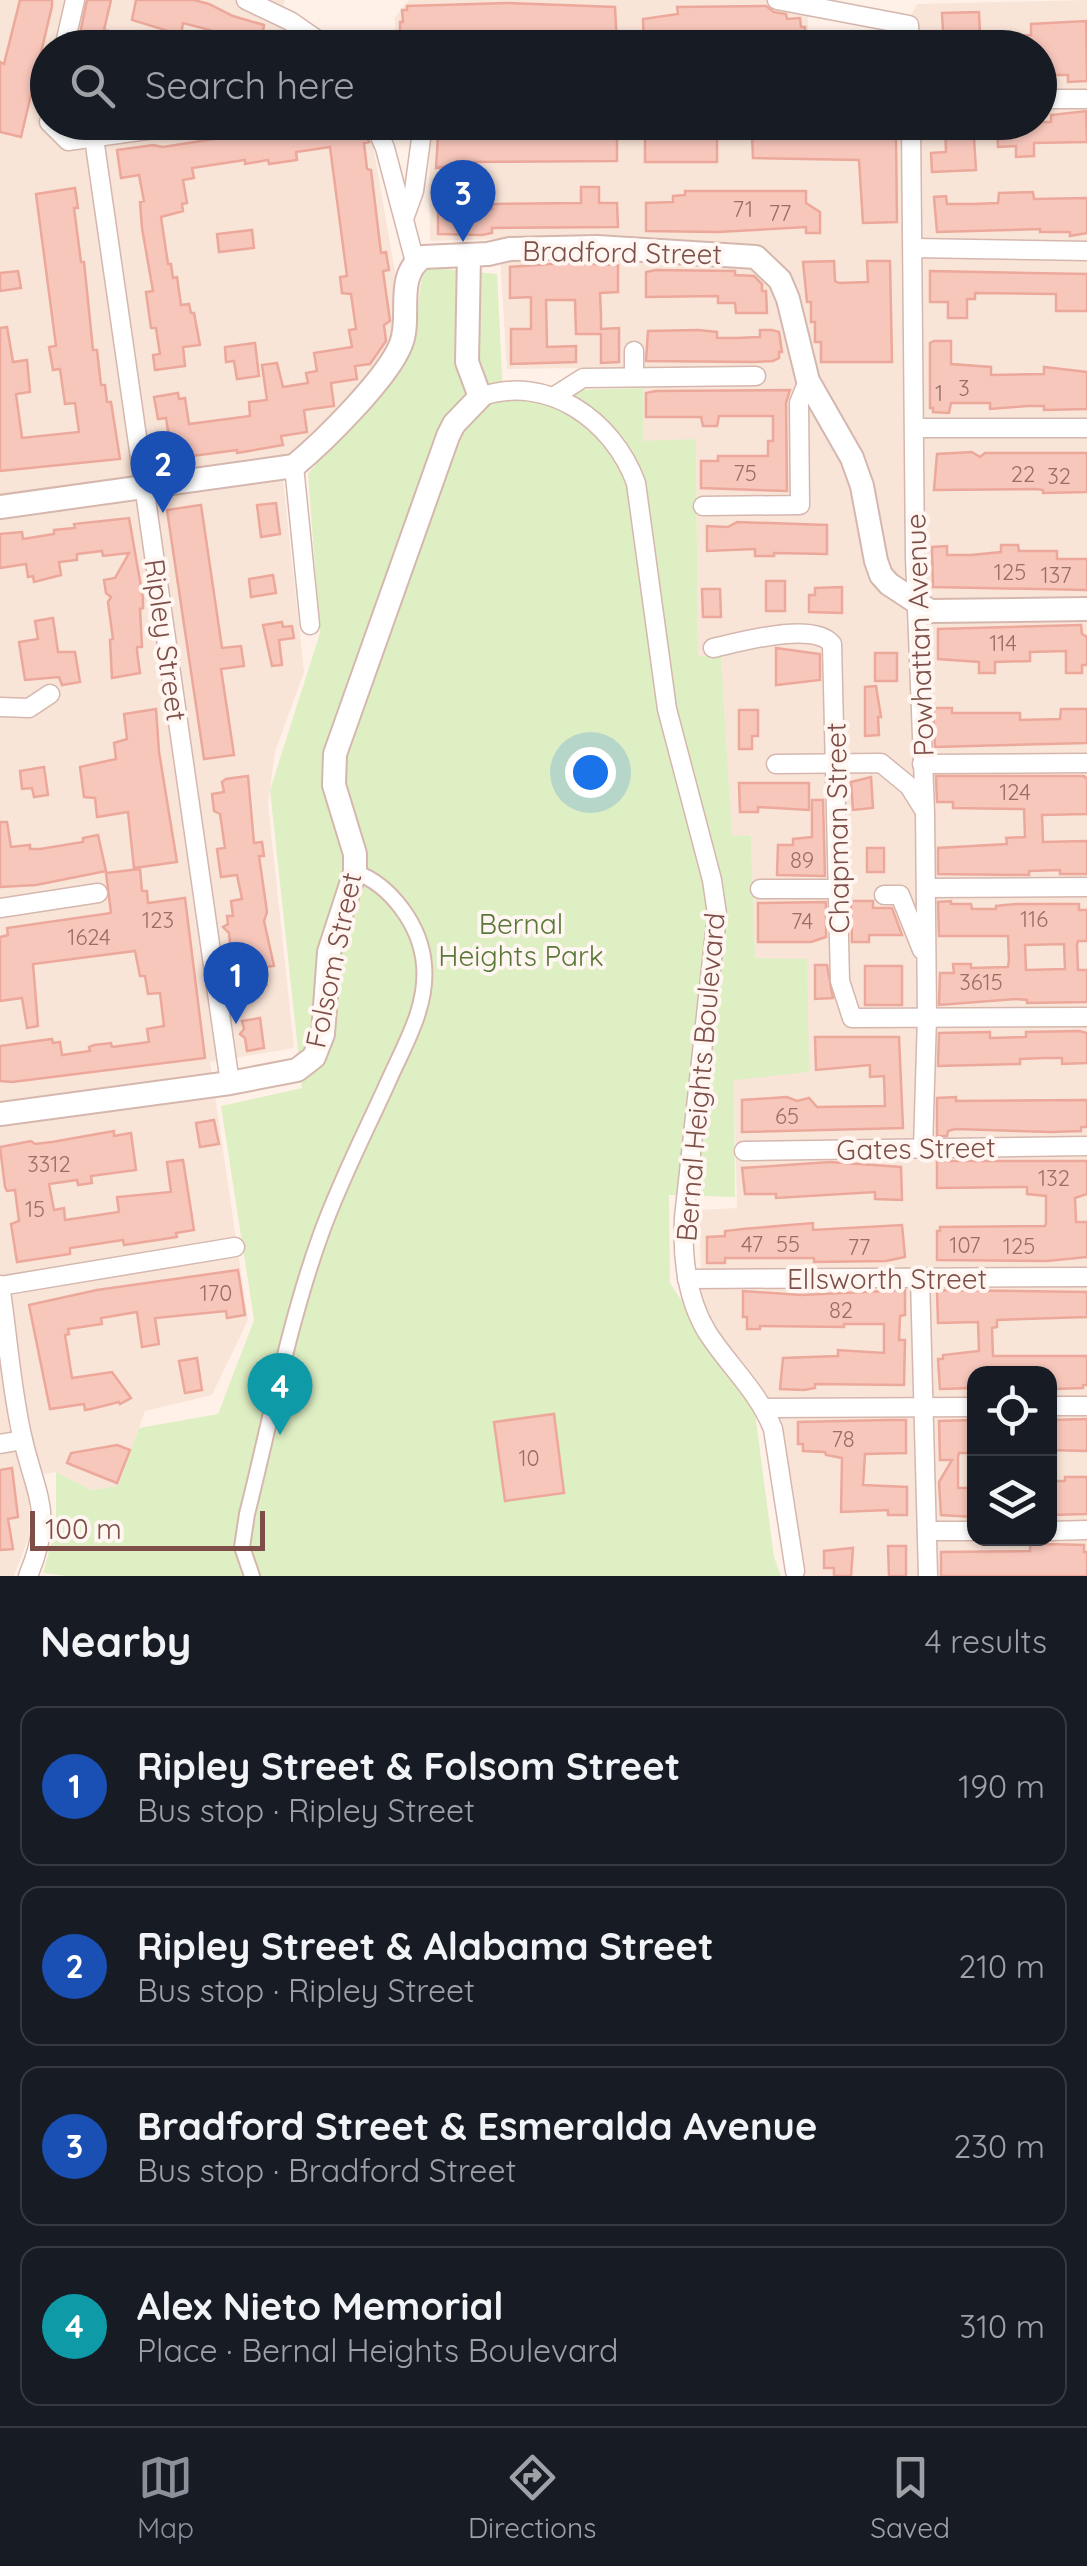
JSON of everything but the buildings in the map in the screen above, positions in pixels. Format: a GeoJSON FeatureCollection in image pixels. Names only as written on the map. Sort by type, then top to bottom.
{"type":"FeatureCollection","features":[{"type":"Feature","properties":{"kind":"street"},"geometry":{"type":"LineString","coordinates":[[68,30],[75,0]]}},
{"type":"Feature","properties":{"kind":"street"},"geometry":{"type":"LineString","coordinates":[[246,0],[300,30]]}},
{"type":"Feature","properties":{"kind":"street"},"geometry":{"type":"LineString","coordinates":[[777,0],[910,25],[910,30]]}},
{"type":"Feature","properties":{"kind":"street"},"geometry":{"type":"LineString","coordinates":[[1057,100],[1085,100]]}},
{"type":"Feature","properties":{"kind":"street","name":"Ripley Street"},"geometry":{"type":"LineString","coordinates":[[94,140],[230,1083]]}},
{"type":"Feature","properties":{"kind":"street"},"geometry":{"type":"LineString","coordinates":[[0,507],[294,466],[325,440],[399,350],[404,337],[406,280],[415,262],[382,140]]}},
{"type":"Feature","properties":{"kind":"street"},"geometry":{"type":"LineString","coordinates":[[405,216],[414,191],[421,140]]}},
{"type":"Feature","properties":{"kind":"street","name":"Powhattan Avenue"},"geometry":{"type":"LineString","coordinates":[[911,140],[926,888],[923,1148]]}},
{"type":"Feature","properties":{"kind":"street","name":"Bradford Street"},"geometry":{"type":"LineString","coordinates":[[415,262],[431,256],[510,249],[597,247],[756,257],[780,280],[808,380]]}},
{"type":"Feature","properties":{"kind":"street"},"geometry":{"type":"LineString","coordinates":[[914,248],[1087,251]]}},
{"type":"Feature","properties":{"kind":"street"},"geometry":{"type":"LineString","coordinates":[[469,255],[468,362],[480,397]]}},
{"type":"Feature","properties":{"kind":"street"},"geometry":{"type":"LineString","coordinates":[[634,350],[634,377]]}},
{"type":"Feature","properties":{"kind":"street"},"geometry":{"type":"LineString","coordinates":[[553,397],[583,378],[756,376]]}},
{"type":"Feature","properties":{"kind":"street"},"geometry":{"type":"LineString","coordinates":[[703,506],[800,505],[799,402],[808,380]]}},
{"type":"Feature","properties":{"kind":"street"},"geometry":{"type":"LineString","coordinates":[[808,380],[852,458],[881,575],[930,610],[1087,610]]}},
{"type":"Feature","properties":{"kind":"street","name":"Bernal Heights Boulevard"},"geometry":{"type":"LineString","coordinates":[[480,397],[495,392],[532,393],[580,409],[608,433],[636,483],[667,709],[716,897],[717,932],[684,1218],[687,1279],[706,1330],[764,1408],[777,1449],[796,1574]]}},
{"type":"Feature","properties":{"kind":"street","name":"Folsom Street"},"geometry":{"type":"LineString","coordinates":[[0,1114],[230,1083],[297,1070],[314,1057],[323,1034],[329,952],[355,872],[355,854],[334,784],[335,754],[448,436],[480,397]]}},
{"type":"Feature","properties":{"kind":"street"},"geometry":{"type":"LineString","coordinates":[[914,428],[1087,428]]}},
{"type":"Feature","properties":{"kind":"street"},"geometry":{"type":"LineString","coordinates":[[294,466],[310,625]]}},
{"type":"Feature","properties":{"kind":"street","name":"Chapman Street"},"geometry":{"type":"LineString","coordinates":[[713,648],[773,635],[814,634],[828,638],[834,653],[840,981],[852,1018],[926,1018]]}},
{"type":"Feature","properties":{"kind":"street"},"geometry":{"type":"LineString","coordinates":[[0,707],[29,708],[50,694]]}},
{"type":"Feature","properties":{"kind":"street"},"geometry":{"type":"LineString","coordinates":[[776,764],[862,761],[889,766],[910,786],[925,812]]}},
{"type":"Feature","properties":{"kind":"street"},"geometry":{"type":"LineString","coordinates":[[922,764],[1087,763]]}},
{"type":"Feature","properties":{"kind":"street"},"geometry":{"type":"LineString","coordinates":[[252,1576],[242,1546],[247,1514],[312,1260],[332,1206],[412,1029],[424,986],[424,964],[410,924],[388,891],[355,872]]}},
{"type":"Feature","properties":{"kind":"street"},"geometry":{"type":"LineString","coordinates":[[926,888],[1087,887]]}},
{"type":"Feature","properties":{"kind":"street"},"geometry":{"type":"LineString","coordinates":[[760,889],[839,890]]}},
{"type":"Feature","properties":{"kind":"street"},"geometry":{"type":"LineString","coordinates":[[0,908],[98,893]]}},
{"type":"Feature","properties":{"kind":"street"},"geometry":{"type":"LineString","coordinates":[[884,895],[900,896],[926,960]]}},
{"type":"Feature","properties":{"kind":"street"},"geometry":{"type":"LineString","coordinates":[[926,1018],[1087,1017]]}},
{"type":"Feature","properties":{"kind":"street","name":"Gates Street"},"geometry":{"type":"LineString","coordinates":[[744,1151],[1087,1146]]}},
{"type":"Feature","properties":{"kind":"street"},"geometry":{"type":"LineString","coordinates":[[28,1576],[37,1553],[42,1500],[23,1440],[0,1286],[235,1247]]}},
{"type":"Feature","properties":{"kind":"street","name":"Ellsworth Street"},"geometry":{"type":"LineString","coordinates":[[687,1279],[1087,1277]]}},
{"type":"Feature","properties":{"kind":"street"},"geometry":{"type":"LineString","coordinates":[[920,1278],[928,1576]]}},
{"type":"Feature","properties":{"kind":"street"},"geometry":{"type":"LineString","coordinates":[[764,1408],[967,1406]]}},
{"type":"Feature","properties":{"kind":"street"},"geometry":{"type":"LineString","coordinates":[[1057,1406],[1087,1406]]}},
{"type":"Feature","properties":{"kind":"street"},"geometry":{"type":"LineString","coordinates":[[0,1444],[23,1440]]}},
{"type":"Feature","properties":{"kind":"street"},"geometry":{"type":"LineString","coordinates":[[1057,1530],[1087,1530]]}},
{"type":"Feature","properties":{"kind":"street"},"geometry":{"type":"LineString","coordinates":[[927,1532],[967,1531]]}},
{"type":"Feature","properties":{"kind":"shaded area"},"geometry":{"type":"Polygon","coordinates":[[[0,0],[285,0],[277,25],[285,30],[30,30],[30,140],[372,140],[396,277],[394,336],[382,360],[315,440],[281,462],[304,672],[275,752],[268,804],[294,1048],[210,1062],[248,1320],[212,1395],[145,1411],[118,1486],[91,1490],[56,1472],[29,1476],[29,1537],[14,1576],[0,1576],[0,0]]]}},
{"type":"Feature","properties":{"kind":"shaded area"},"geometry":{"type":"Polygon","coordinates":[[[409,0],[807,0],[808,30],[395,30],[395,17],[409,0]]]}},
{"type":"Feature","properties":{"kind":"shaded area"},"geometry":{"type":"Polygon","coordinates":[[[1087,0],[1087,1576],[797,1576],[764,1408],[702,1306],[699,1210],[737,1208],[734,1079],[806,959],[755,958],[751,837],[732,836],[721,657],[698,656],[696,440],[643,442],[642,367],[507,369],[499,239],[430,241],[429,140],[1057,140],[1057,30],[902,30],[917,4],[1087,0]]]}},
{"type":"Feature","properties":{"kind":"green space","name":"Bernal Heights Park"},"geometry":{"type":"Polygon","coordinates":[[[423,267],[497,274],[503,392],[643,388],[643,441],[696,439],[698,656],[721,656],[732,835],[751,836],[755,958],[807,959],[809,1072],[734,1080],[735,1197],[669,1195],[670,1283],[755,1413],[774,1557],[781,1576],[43,1573],[56,1526],[56,1472],[91,1490],[118,1486],[139,1428],[218,1414],[254,1320],[221,1106],[302,1088],[270,790],[320,633],[308,474],[413,346],[423,267]]]}},
{"type":"Feature","properties":{"kind":"place","name":"Bradford Street & Esmeralda Avenue"},"geometry":{"type":"Point","coordinates":[463,242]}},
{"type":"Feature","properties":{"kind":"place","name":"Ripley Street & Alabama Street"},"geometry":{"type":"Point","coordinates":[163,513]}},
{"type":"Feature","properties":{"kind":"place","name":"Ripley Street & Folsom Street"},"geometry":{"type":"Point","coordinates":[236,1024]}},
{"type":"Feature","properties":{"kind":"place","name":"Alex Nieto Memorial"},"geometry":{"type":"Point","coordinates":[280,1435]}}]}
